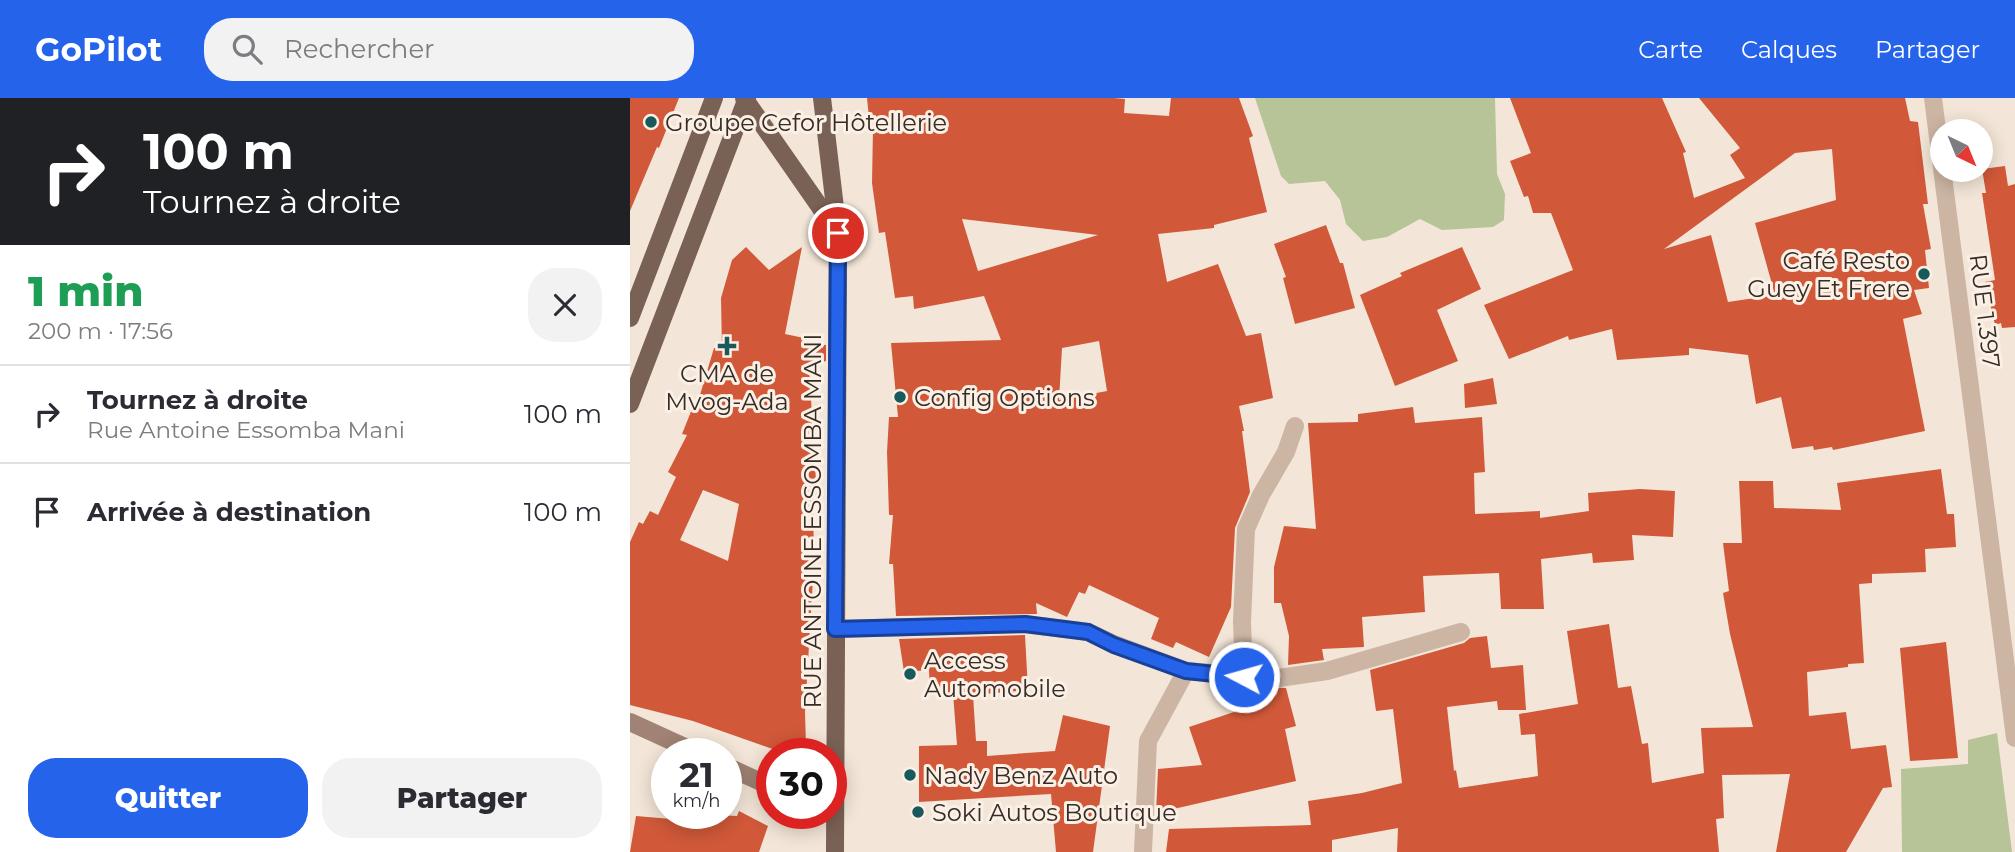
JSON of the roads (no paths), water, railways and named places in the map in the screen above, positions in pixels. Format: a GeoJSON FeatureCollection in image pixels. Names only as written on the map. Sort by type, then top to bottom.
{"type":"FeatureCollection","features":[{"type":"Feature","properties":{"kind":"main road"},"geometry":{"type":"LineString","coordinates":[[630,318],[714,98]]}},
{"type":"Feature","properties":{"kind":"main road","name":"RUE ANTOINE ESSOMBA MANI"},"geometry":{"type":"LineString","coordinates":[[822,98],[838,233],[833,738]]}},
{"type":"Feature","properties":{"kind":"main road"},"geometry":{"type":"LineString","coordinates":[[745,100],[838,233]]}},
{"type":"Feature","properties":{"kind":"main road"},"geometry":{"type":"LineString","coordinates":[[630,404],[745,100]]}},
{"type":"Feature","properties":{"kind":"main road"},"geometry":{"type":"LineString","coordinates":[[630,722],[665,738]]}},
{"type":"Feature","properties":{"kind":"main road","name":"RUE ANTOINE ESSOMBA MANI"},"geometry":{"type":"LineString","coordinates":[[833,829],[835,852]]}},
{"type":"Feature","properties":{"kind":"street","name":"RUE 1.397"},"geometry":{"type":"LineString","coordinates":[[1933,98],[2015,738]]}},
{"type":"Feature","properties":{"kind":"street"},"geometry":{"type":"LineString","coordinates":[[1244,677],[1242,622],[1246,529],[1261,495],[1286,452],[1295,426]]}},
{"type":"Feature","properties":{"kind":"street"},"geometry":{"type":"LineString","coordinates":[[835,629],[1025,624],[1088,632],[1114,645],[1186,671],[1279,678],[1327,671],[1461,632]]}},
{"type":"Feature","properties":{"kind":"street"},"geometry":{"type":"LineString","coordinates":[[1143,852],[1148,741],[1186,671]]}},
{"type":"Feature","properties":{"kind":"place","name":"Groupe Cefor Hôtellerie"},"geometry":{"type":"Point","coordinates":[651,122]}},
{"type":"Feature","properties":{"kind":"place","name":"Café Resto Guey Et Frere"},"geometry":{"type":"Point","coordinates":[1924,274]}},
{"type":"Feature","properties":{"kind":"place","name":"CMA de Mvog-Ada"},"geometry":{"type":"Point","coordinates":[727,346]}},
{"type":"Feature","properties":{"kind":"place","name":"Config Options"},"geometry":{"type":"Point","coordinates":[900,397]}},
{"type":"Feature","properties":{"kind":"place","name":"Access Automobile"},"geometry":{"type":"Point","coordinates":[910,674]}},
{"type":"Feature","properties":{"kind":"place","name":"Nady Benz Auto"},"geometry":{"type":"Point","coordinates":[910,775]}},
{"type":"Feature","properties":{"kind":"place","name":"Soki Autos Boutique"},"geometry":{"type":"Point","coordinates":[918,812]}}]}
